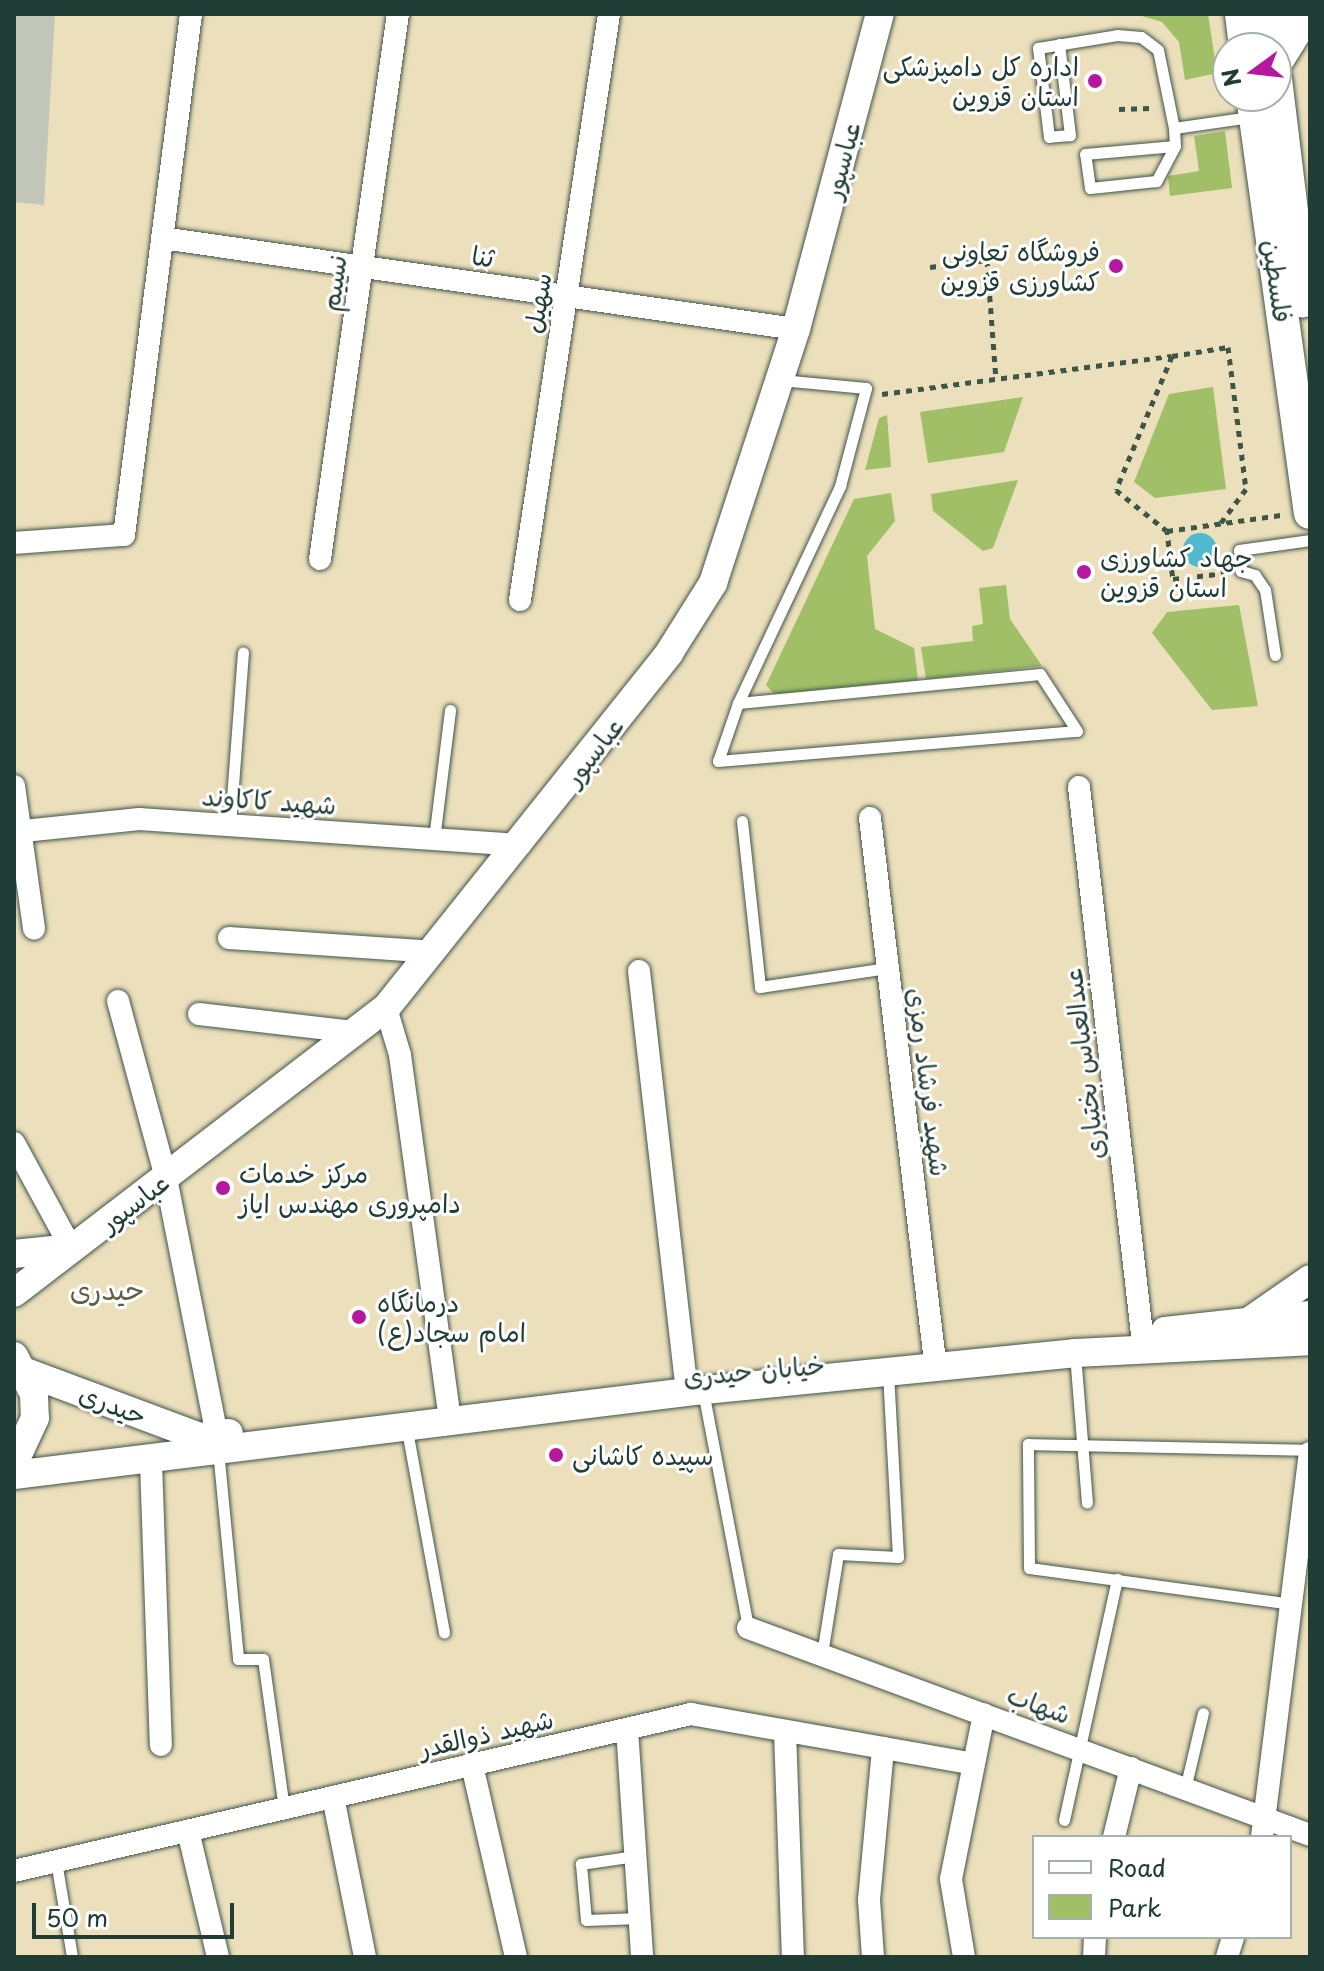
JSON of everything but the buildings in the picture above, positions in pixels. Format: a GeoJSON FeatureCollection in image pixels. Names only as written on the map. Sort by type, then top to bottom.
{"type":"FeatureCollection","features":[{"type":"Feature","properties":{"kind":"main road"},"geometry":{"type":"LineString","coordinates":[[1292,33],[1304,14]]}},
{"type":"Feature","properties":{"kind":"main road","name":"فلسطین"},"geometry":{"type":"LineString","coordinates":[[1255,112],[1310,512]]}},
{"type":"Feature","properties":{"kind":"main road","name":"فلسطین"},"geometry":{"type":"LineString","coordinates":[[1280,112],[1310,356]]}},
{"type":"Feature","properties":{"kind":"street"},"geometry":{"type":"LineString","coordinates":[[14,543],[124,535],[191,14]]}},
{"type":"Feature","properties":{"kind":"street","name":"نسیم"},"geometry":{"type":"LineString","coordinates":[[320,559],[398,14]]}},
{"type":"Feature","properties":{"kind":"street","name":"سهیل"},"geometry":{"type":"LineString","coordinates":[[520,600],[609,14]]}},
{"type":"Feature","properties":{"kind":"street","name":"عباسپور"},"geometry":{"type":"LineString","coordinates":[[14,1293],[386,1008],[520,845],[669,653],[713,583],[796,329],[880,14]]}},
{"type":"Feature","properties":{"kind":"street","name":"ثنا"},"geometry":{"type":"LineString","coordinates":[[162,238],[796,329]]}},
{"type":"Feature","properties":{"kind":"street"},"geometry":{"type":"LineString","coordinates":[[14,786],[17,832],[34,929]]}},
{"type":"Feature","properties":{"kind":"street","name":"عبدالعباس بختیاری"},"geometry":{"type":"LineString","coordinates":[[1079,787],[1142,1334]]}},
{"type":"Feature","properties":{"kind":"street","name":"شهید فرشاد رمزی"},"geometry":{"type":"LineString","coordinates":[[870,818],[934,1353]]}},
{"type":"Feature","properties":{"kind":"street","name":"شهید کاکاوند"},"geometry":{"type":"LineString","coordinates":[[17,832],[139,819],[520,845]]}},
{"type":"Feature","properties":{"kind":"street"},"geometry":{"type":"LineString","coordinates":[[229,938],[432,952]]}},
{"type":"Feature","properties":{"kind":"street"},"geometry":{"type":"LineString","coordinates":[[639,971],[694,1383]]}},
{"type":"Feature","properties":{"kind":"street"},"geometry":{"type":"LineString","coordinates":[[14,1475],[151,1463],[210,1443],[166,1178],[118,1001]]}},
{"type":"Feature","properties":{"kind":"street"},"geometry":{"type":"LineString","coordinates":[[386,1008],[400,1055],[448,1406]]}},
{"type":"Feature","properties":{"kind":"street"},"geometry":{"type":"LineString","coordinates":[[199,1014],[355,1032]]}},
{"type":"Feature","properties":{"kind":"street"},"geometry":{"type":"LineString","coordinates":[[14,1143],[71,1248],[14,1254]]}},
{"type":"Feature","properties":{"kind":"street"},"geometry":{"type":"LineString","coordinates":[[1251,1320],[1310,1279]]}},
{"type":"Feature","properties":{"kind":"street","name":"خیابان حیدری"},"geometry":{"type":"LineString","coordinates":[[210,1443],[406,1425],[694,1383],[934,1353],[1310,1315]]}},
{"type":"Feature","properties":{"kind":"street","name":"خیابان حیدری"},"geometry":{"type":"LineString","coordinates":[[210,1443],[448,1406],[694,1383],[888,1372],[1075,1353],[1310,1341]]}},
{"type":"Feature","properties":{"kind":"street"},"geometry":{"type":"LineString","coordinates":[[14,1463],[35,1418],[20,1364]]}},
{"type":"Feature","properties":{"kind":"street","name":"حیدری"},"geometry":{"type":"LineString","coordinates":[[20,1364],[210,1443]]}},
{"type":"Feature","properties":{"kind":"street"},"geometry":{"type":"LineString","coordinates":[[1264,1828],[1296,1604],[1310,1452]]}},
{"type":"Feature","properties":{"kind":"street"},"geometry":{"type":"LineString","coordinates":[[151,1463],[161,1745]]}},
{"type":"Feature","properties":{"kind":"street","name":"شهاب"},"geometry":{"type":"LineString","coordinates":[[748,1628],[1131,1768],[1185,1789],[1264,1828],[1310,1835]]}},
{"type":"Feature","properties":{"kind":"street","name":"شهید ذوالقدر"},"geometry":{"type":"LineString","coordinates":[[14,1871],[691,1714],[974,1764]]}},
{"type":"Feature","properties":{"kind":"street"},"geometry":{"type":"LineString","coordinates":[[964,1957],[951,1879],[984,1714]]}},
{"type":"Feature","properties":{"kind":"street"},"geometry":{"type":"LineString","coordinates":[[627,1729],[642,1957]]}},
{"type":"Feature","properties":{"kind":"street"},"geometry":{"type":"LineString","coordinates":[[785,1731],[793,1957]]}},
{"type":"Feature","properties":{"kind":"street"},"geometry":{"type":"LineString","coordinates":[[873,1957],[869,1900],[883,1748]]}},
{"type":"Feature","properties":{"kind":"street"},"geometry":{"type":"LineString","coordinates":[[472,1765],[516,1957]]}},
{"type":"Feature","properties":{"kind":"street"},"geometry":{"type":"LineString","coordinates":[[1114,1835],[1131,1768]]}},
{"type":"Feature","properties":{"kind":"street"},"geometry":{"type":"LineString","coordinates":[[333,1797],[365,1957]]}},
{"type":"Feature","properties":{"kind":"street"},"geometry":{"type":"LineString","coordinates":[[188,1831],[218,1957]]}},
{"type":"Feature","properties":{"kind":"lane"},"geometry":{"type":"LineString","coordinates":[[1059,44],[1070,135],[1049,137],[1038,48],[1059,44],[1141,37],[1166,68],[1175,146],[1156,181],[1090,188],[1085,154],[1175,146]]}},
{"type":"Feature","properties":{"kind":"lane"},"geometry":{"type":"LineString","coordinates":[[1174,128],[1232,112]]}},
{"type":"Feature","properties":{"kind":"lane"},"geometry":{"type":"LineString","coordinates":[[738,703],[1040,674],[1077,731],[718,761],[738,703],[840,486],[864,396],[859,383],[780,380]]}},
{"type":"Feature","properties":{"kind":"lane"},"geometry":{"type":"LineString","coordinates":[[1275,655],[1265,590],[1255,575],[1241,571],[1239,550],[1310,540]]}},
{"type":"Feature","properties":{"kind":"lane"},"geometry":{"type":"LineString","coordinates":[[230,825],[243,652]]}},
{"type":"Feature","properties":{"kind":"lane"},"geometry":{"type":"LineString","coordinates":[[434,839],[450,710]]}},
{"type":"Feature","properties":{"kind":"lane"},"geometry":{"type":"LineString","coordinates":[[742,821],[760,987],[887,968]]}},
{"type":"Feature","properties":{"kind":"lane"},"geometry":{"type":"LineString","coordinates":[[1075,1353],[1085,1442],[1087,1503]]}},
{"type":"Feature","properties":{"kind":"lane"},"geometry":{"type":"LineString","coordinates":[[822,1654],[838,1554],[898,1557],[888,1372]]}},
{"type":"Feature","properties":{"kind":"lane"},"geometry":{"type":"LineString","coordinates":[[694,1383],[748,1628]]}},
{"type":"Feature","properties":{"kind":"lane"},"geometry":{"type":"LineString","coordinates":[[406,1425],[444,1633]]}},
{"type":"Feature","properties":{"kind":"lane"},"geometry":{"type":"LineString","coordinates":[[1296,1604],[1029,1568],[1028,1444],[1085,1442],[1310,1452]]}},
{"type":"Feature","properties":{"kind":"lane"},"geometry":{"type":"LineString","coordinates":[[210,1443],[238,1659],[263,1659],[284,1808]]}},
{"type":"Feature","properties":{"kind":"lane"},"geometry":{"type":"LineString","coordinates":[[1064,1820],[1075,1747],[1117,1579]]}},
{"type":"Feature","properties":{"kind":"lane"},"geometry":{"type":"LineString","coordinates":[[1185,1789],[1203,1713]]}},
{"type":"Feature","properties":{"kind":"lane"},"geometry":{"type":"LineString","coordinates":[[635,1856],[581,1864],[586,1920],[639,1918]]}},
{"type":"Feature","properties":{"kind":"lane"},"geometry":{"type":"LineString","coordinates":[[56,1861],[72,1957]]}},
{"type":"Feature","properties":{"kind":"path"},"geometry":{"type":"LineString","coordinates":[[930,267],[987,260],[996,379]]}},
{"type":"Feature","properties":{"kind":"path"},"geometry":{"type":"LineString","coordinates":[[864,396],[1228,347],[1246,489],[1222,524]]}},
{"type":"Feature","properties":{"kind":"path"},"geometry":{"type":"LineString","coordinates":[[1172,356],[1116,490],[1167,531],[1173,579],[1230,572],[1228,560]]}},
{"type":"Feature","properties":{"kind":"path"},"geometry":{"type":"LineString","coordinates":[[1167,531],[1310,512]]}},
{"type":"Feature","properties":{"kind":"path"},"geometry":{"type":"LineString","coordinates":[[1222,524],[1226,536]]}},
{"type":"Feature","properties":{"kind":"path"},"geometry":{"type":"LineString","coordinates":[[1151,560],[1170,558]]}},
{"type":"Feature","properties":{"kind":"shaded area"},"geometry":{"type":"Polygon","coordinates":[[[14,14],[55,14],[44,205],[14,202],[14,14]]]}},
{"type":"Feature","properties":{"kind":"green space"},"geometry":{"type":"Polygon","coordinates":[[[1135,14],[1208,14],[1212,74],[1185,80],[1179,42],[1162,22],[1135,14]]]}},
{"type":"Feature","properties":{"kind":"green space"},"geometry":{"type":"Polygon","coordinates":[[[1225,131],[1232,188],[1170,196],[1168,176],[1199,171],[1194,136],[1225,131]]]}},
{"type":"Feature","properties":{"kind":"green space"},"geometry":{"type":"Polygon","coordinates":[[[1213,387],[1226,489],[1155,498],[1134,482],[1169,394],[1213,387]]]}},
{"type":"Feature","properties":{"kind":"green space"},"geometry":{"type":"Polygon","coordinates":[[[1023,397],[1004,452],[928,463],[920,412],[1023,397]]]}},
{"type":"Feature","properties":{"kind":"green space"},"geometry":{"type":"Polygon","coordinates":[[[887,415],[891,467],[865,470],[879,418],[887,415]]]}},
{"type":"Feature","properties":{"kind":"green space"},"geometry":{"type":"Polygon","coordinates":[[[1018,480],[993,548],[983,551],[933,511],[931,494],[1018,480]]]}},
{"type":"Feature","properties":{"kind":"green space"},"geometry":{"type":"Polygon","coordinates":[[[891,493],[895,521],[867,556],[875,629],[914,648],[918,680],[774,694],[766,685],[854,499],[891,493]]]}},
{"type":"Feature","properties":{"kind":"green space"},"geometry":{"type":"Polygon","coordinates":[[[1006,585],[1010,619],[1042,666],[926,679],[921,647],[973,641],[972,626],[983,624],[979,588],[1006,585]]]}},
{"type":"Feature","properties":{"kind":"green space"},"geometry":{"type":"Polygon","coordinates":[[[1239,605],[1258,706],[1212,710],[1152,633],[1167,612],[1239,605]]]}},
{"type":"Feature","properties":{"kind":"water"},"geometry":{"type":"Polygon","coordinates":[[[1200,533],[1212,538],[1217,550],[1212,562],[1200,567],[1188,562],[1183,550],[1188,538],[1200,533]]]}},
{"type":"Feature","properties":{"kind":"place","name":"اداره کل دامپزشکی استان قزوین"},"geometry":{"type":"Point","coordinates":[1095,81]}},
{"type":"Feature","properties":{"kind":"place","name":"فروشگاه تعاونی کشاورزی قزوین"},"geometry":{"type":"Point","coordinates":[1116,266]}},
{"type":"Feature","properties":{"kind":"place","name":"جهاد کشاورزی استان قزوین"},"geometry":{"type":"Point","coordinates":[1084,572]}},
{"type":"Feature","properties":{"kind":"place","name":"مرکز خدمات دامپروری مهندس ایاز"},"geometry":{"type":"Point","coordinates":[223,1188]}},
{"type":"Feature","properties":{"kind":"place","name":"درمانگاه امام سجاد(ع)"},"geometry":{"type":"Point","coordinates":[359,1317]}},
{"type":"Feature","properties":{"kind":"place","name":"سپیده کاشانی"},"geometry":{"type":"Point","coordinates":[556,1455]}},
{"type":"Feature","properties":{"kind":"district","name":"حیدری"},"geometry":{"type":"Point","coordinates":[107,1289]}}]}
